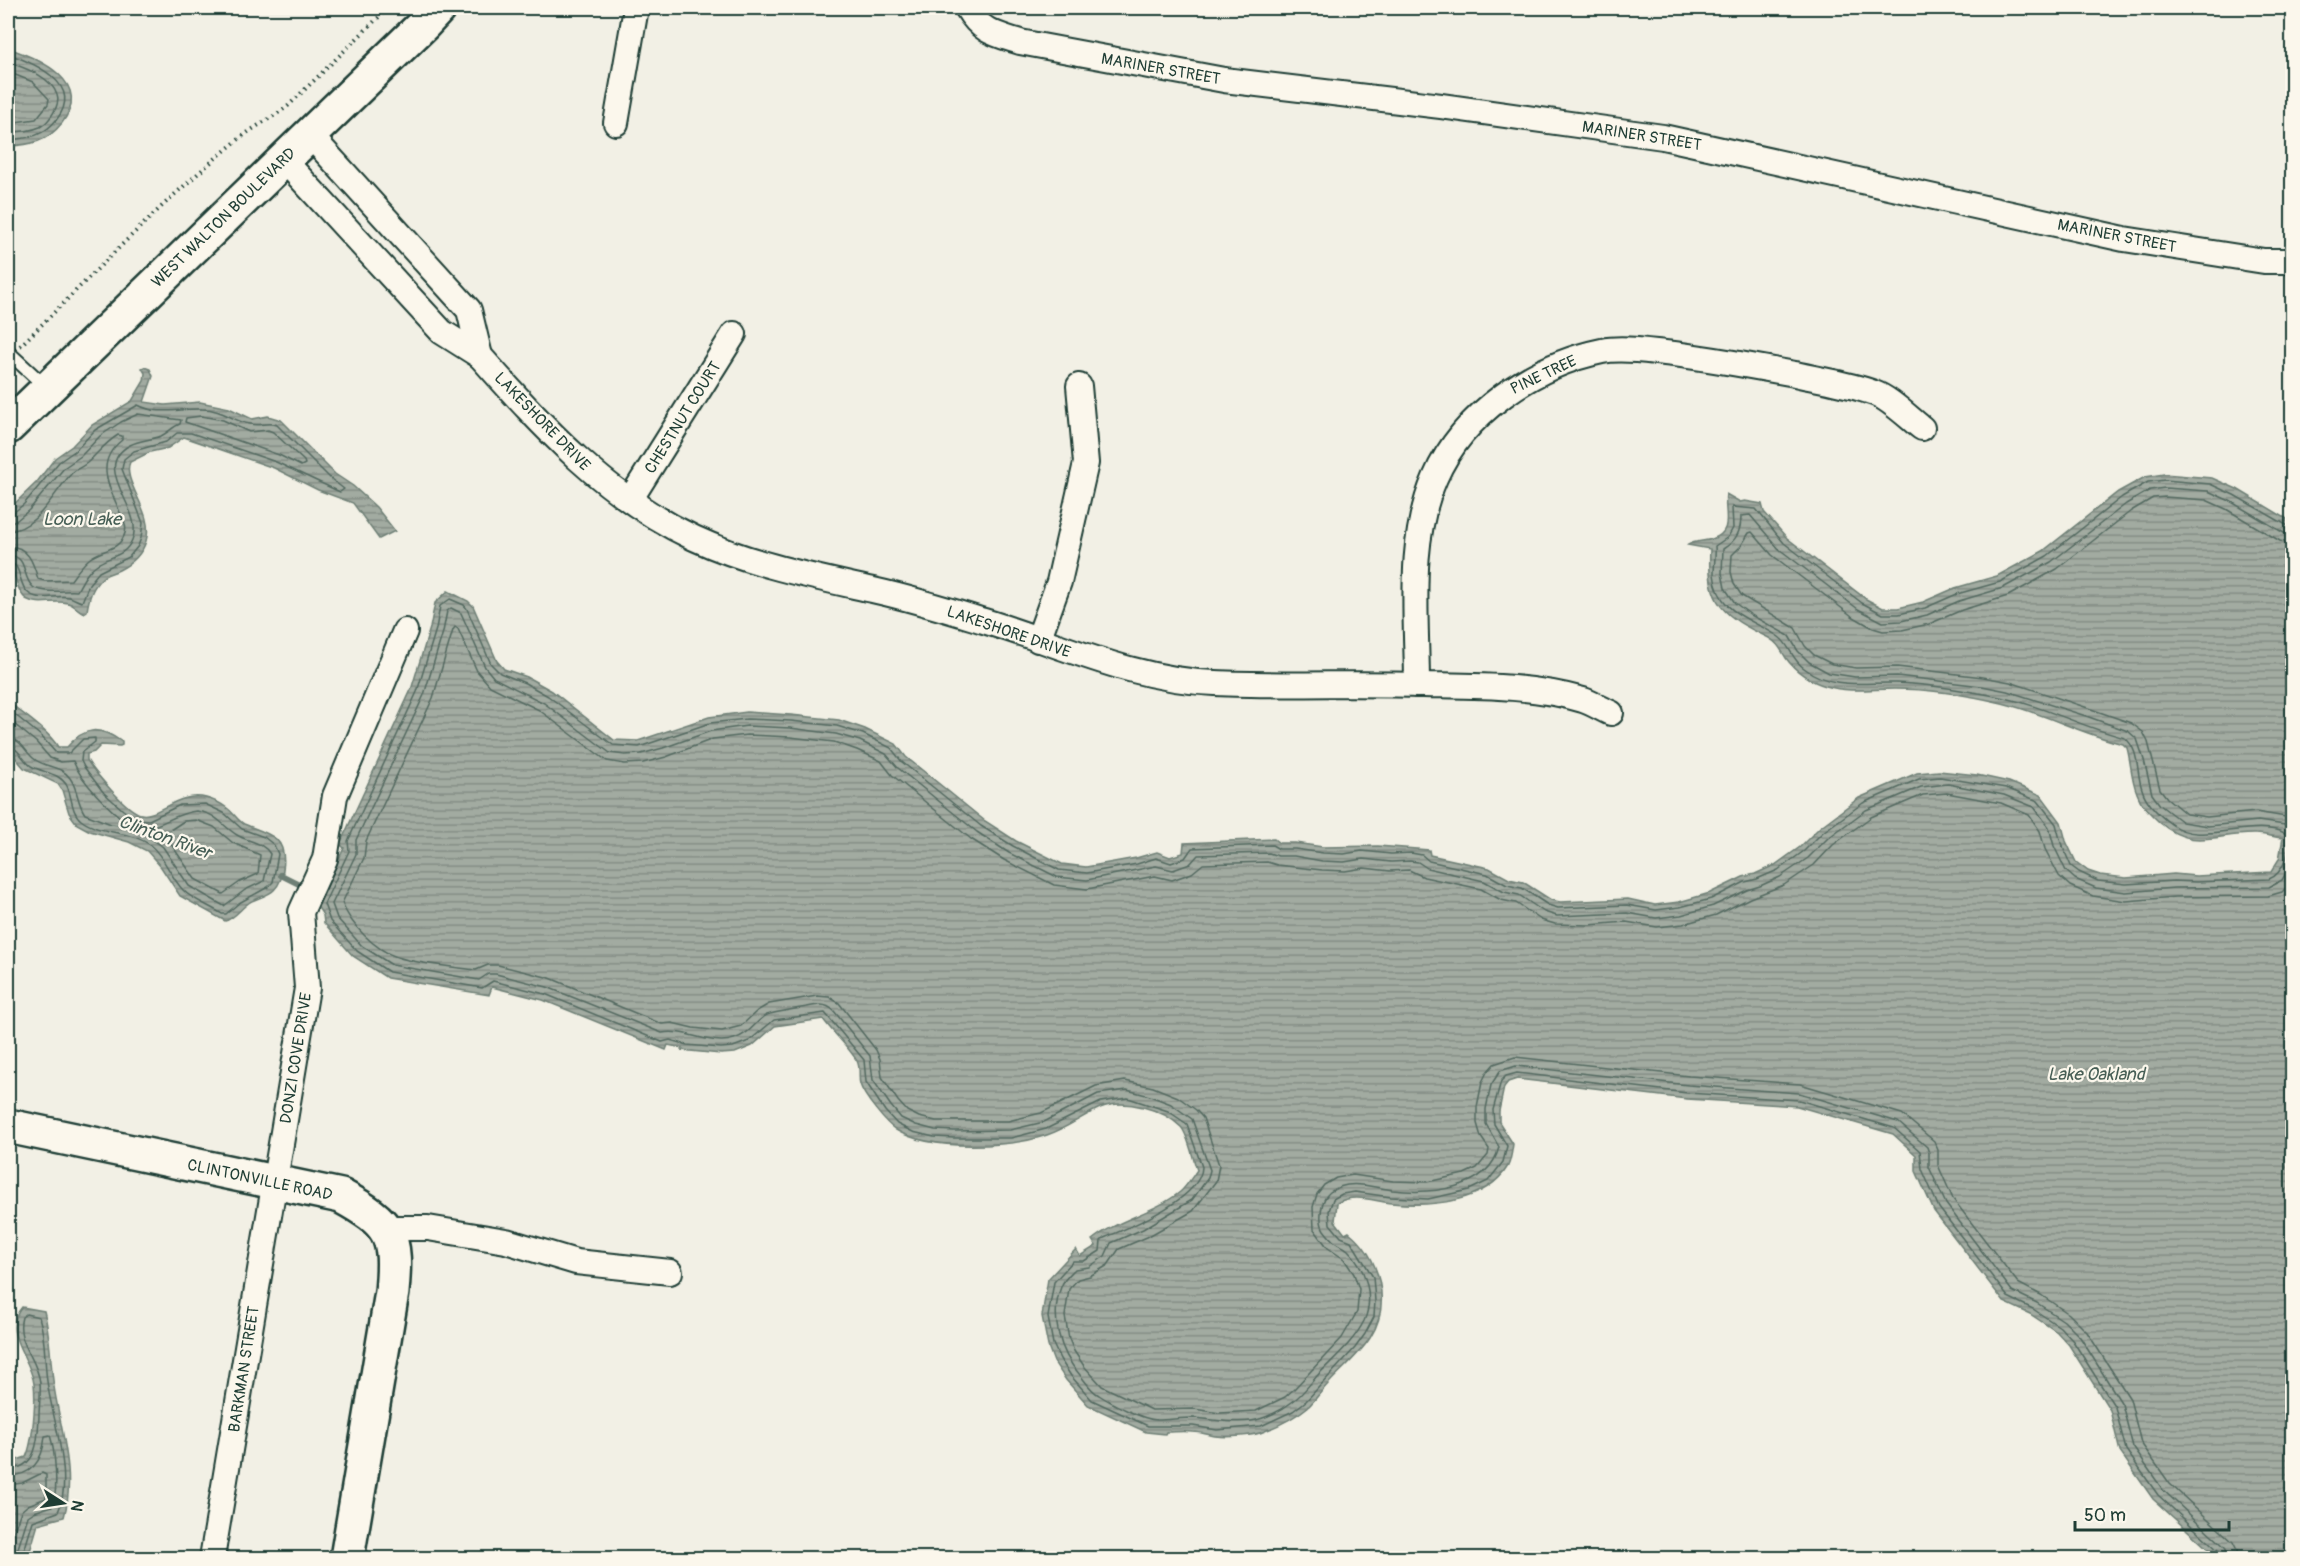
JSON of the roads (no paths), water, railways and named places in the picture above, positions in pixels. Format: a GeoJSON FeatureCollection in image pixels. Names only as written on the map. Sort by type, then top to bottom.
{"type":"FeatureCollection","features":[{"type":"Feature","properties":{"kind":"street","name":"WEST WALTON BOULEVARD"},"geometry":{"type":"LineString","coordinates":[[8,427],[439,8]]}},
{"type":"Feature","properties":{"kind":"street"},"geometry":{"type":"LineString","coordinates":[[616,123],[636,8]]}},
{"type":"Feature","properties":{"kind":"street","name":"MARINER STREET"},"geometry":{"type":"LineString","coordinates":[[967,8],[974,20],[987,32],[1020,42],[1224,80],[1663,136],[2124,238],[2264,261],[2292,261]]}},
{"type":"Feature","properties":{"kind":"street","name":"LAKESHORE DRIVE"},"geometry":{"type":"LineString","coordinates":[[309,134],[470,310],[480,356]]}},
{"type":"Feature","properties":{"kind":"street","name":"LAKESHORE DRIVE"},"geometry":{"type":"LineString","coordinates":[[282,159],[442,332],[480,356],[583,465],[630,500],[693,538],[755,562],[942,608],[1137,672],[1211,683],[1482,686],[1535,691],[1583,700],[1611,713]]}},
{"type":"Feature","properties":{"kind":"street","name":"CHESTNUT COURT"},"geometry":{"type":"LineString","coordinates":[[630,500],[734,334]]}},
{"type":"Feature","properties":{"kind":"street","name":"PINE TREE"},"geometry":{"type":"LineString","coordinates":[[1417,685],[1417,549],[1422,514],[1435,477],[1449,452],[1474,420],[1504,392],[1563,361],[1604,350],[1645,351],[1720,360],[1829,381],[1877,394],[1922,428]]}},
{"type":"Feature","properties":{"kind":"street"},"geometry":{"type":"LineString","coordinates":[[1038,640],[1059,582],[1086,463],[1079,386]]}},
{"type":"Feature","properties":{"kind":"street","name":"DONZI COVE DRIVE"},"geometry":{"type":"LineString","coordinates":[[274,1180],[307,988],[301,912],[324,859],[335,796],[405,631]]}},
{"type":"Feature","properties":{"kind":"street","name":"CLINTONVILLE ROAD"},"geometry":{"type":"LineString","coordinates":[[8,1126],[274,1180],[341,1196],[370,1212],[385,1228],[393,1243],[395,1262],[392,1292],[346,1558]]}},
{"type":"Feature","properties":{"kind":"street","name":"BARKMAN STREET"},"geometry":{"type":"LineString","coordinates":[[212,1558],[274,1180]]}},
{"type":"Feature","properties":{"kind":"street"},"geometry":{"type":"LineString","coordinates":[[385,1228],[428,1228],[506,1241],[576,1262],[670,1272]]}},
{"type":"Feature","properties":{"kind":"lane"},"geometry":{"type":"LineString","coordinates":[[9,353],[47,388]]}},
{"type":"Feature","properties":{"kind":"water"},"geometry":{"type":"Polygon","coordinates":[[[8,48],[34,59],[59,74],[67,84],[71,96],[70,108],[62,123],[44,138],[24,145],[8,146],[8,48]]]}},
{"type":"Feature","properties":{"kind":"water","name":"Loon Lake"},"geometry":{"type":"Polygon","coordinates":[[[142,368],[150,369],[153,376],[144,402],[165,405],[200,402],[229,408],[252,419],[268,416],[281,420],[335,474],[353,486],[376,507],[395,531],[379,539],[353,503],[318,490],[274,468],[184,437],[168,448],[150,452],[130,462],[128,470],[130,479],[146,519],[148,530],[146,541],[132,562],[99,581],[92,593],[87,611],[84,613],[68,603],[36,602],[26,599],[22,596],[8,568],[8,510],[37,482],[55,458],[72,446],[92,425],[132,401],[144,381],[145,373],[142,368]]]}},
{"type":"Feature","properties":{"kind":"water","name":"Lake Oakland"},"geometry":{"type":"Polygon","coordinates":[[[2164,474],[2212,478],[2237,489],[2292,522],[2292,1558],[2218,1558],[2153,1499],[2120,1452],[2110,1410],[2069,1345],[2057,1332],[2030,1314],[2004,1302],[1934,1211],[1916,1171],[1916,1155],[1893,1134],[1797,1106],[1687,1099],[1517,1079],[1508,1082],[1504,1087],[1499,1122],[1513,1144],[1511,1155],[1508,1166],[1486,1188],[1472,1195],[1439,1203],[1406,1204],[1350,1198],[1337,1203],[1335,1221],[1345,1234],[1349,1232],[1360,1242],[1375,1268],[1381,1296],[1380,1311],[1377,1325],[1366,1344],[1309,1406],[1276,1426],[1248,1435],[1220,1437],[1199,1432],[1166,1432],[1165,1434],[1146,1432],[1088,1405],[1054,1362],[1042,1316],[1048,1279],[1076,1249],[1080,1256],[1096,1246],[1092,1240],[1102,1233],[1170,1199],[1182,1190],[1197,1170],[1186,1135],[1181,1127],[1164,1115],[1143,1107],[1110,1105],[1047,1135],[991,1145],[949,1144],[911,1137],[892,1127],[870,1102],[859,1081],[857,1061],[823,1019],[775,1026],[752,1046],[735,1053],[681,1050],[682,1048],[668,1045],[666,1050],[543,1000],[492,987],[489,995],[387,978],[353,956],[324,923],[323,915],[317,906],[344,848],[340,844],[411,690],[430,628],[435,603],[448,591],[473,606],[497,661],[504,669],[527,677],[552,691],[614,740],[638,741],[709,717],[747,712],[839,720],[896,744],[906,757],[985,821],[1016,841],[1062,864],[1086,867],[1157,852],[1170,857],[1183,853],[1184,843],[1274,839],[1279,843],[1323,847],[1378,846],[1429,850],[1430,855],[1489,868],[1509,879],[1523,882],[1551,900],[1560,902],[1628,899],[1655,905],[1679,902],[1710,893],[1775,865],[1859,798],[1917,773],[1939,771],[1977,775],[2009,782],[2041,795],[2061,822],[2066,841],[2076,862],[2088,871],[2100,875],[2126,878],[2174,874],[2196,876],[2271,872],[2279,859],[2283,838],[2262,834],[2241,834],[2194,839],[2172,831],[2159,822],[2146,809],[2139,797],[2133,782],[2127,748],[2123,744],[2017,707],[1989,700],[1921,690],[1843,689],[1826,686],[1809,679],[1790,663],[1775,642],[1740,622],[1721,606],[1711,583],[1710,549],[1688,545],[1712,539],[1723,531],[1726,526],[1726,494],[1740,502],[1762,504],[1764,512],[1787,538],[1866,599],[1883,608],[1898,608],[1923,602],[1955,588],[1997,576],[2043,551],[2118,492],[2145,477],[2164,474]]]}},
{"type":"Feature","properties":{"kind":"water"},"geometry":{"type":"Polygon","coordinates":[[[8,701],[42,728],[58,747],[67,747],[80,735],[93,731],[107,733],[122,742],[120,746],[101,745],[94,752],[87,754],[87,760],[112,791],[135,812],[147,814],[186,798],[206,798],[225,807],[244,824],[272,836],[280,844],[284,857],[283,872],[278,885],[272,892],[250,902],[225,921],[180,896],[161,867],[147,851],[129,842],[90,831],[77,824],[69,813],[58,784],[24,768],[8,749],[8,701]]]}},
{"type":"Feature","properties":{"kind":"water"},"geometry":{"type":"Polygon","coordinates":[[[22,1307],[44,1311],[53,1380],[66,1448],[69,1483],[64,1517],[38,1524],[28,1558],[8,1558],[8,1463],[26,1457],[34,1411],[35,1391],[32,1374],[15,1336],[16,1317],[22,1307]]]}},
{"type":"Feature","properties":{"kind":"waterway","name":"Clinton River"},"geometry":{"type":"LineString","coordinates":[[281,875],[307,888]]}}]}
